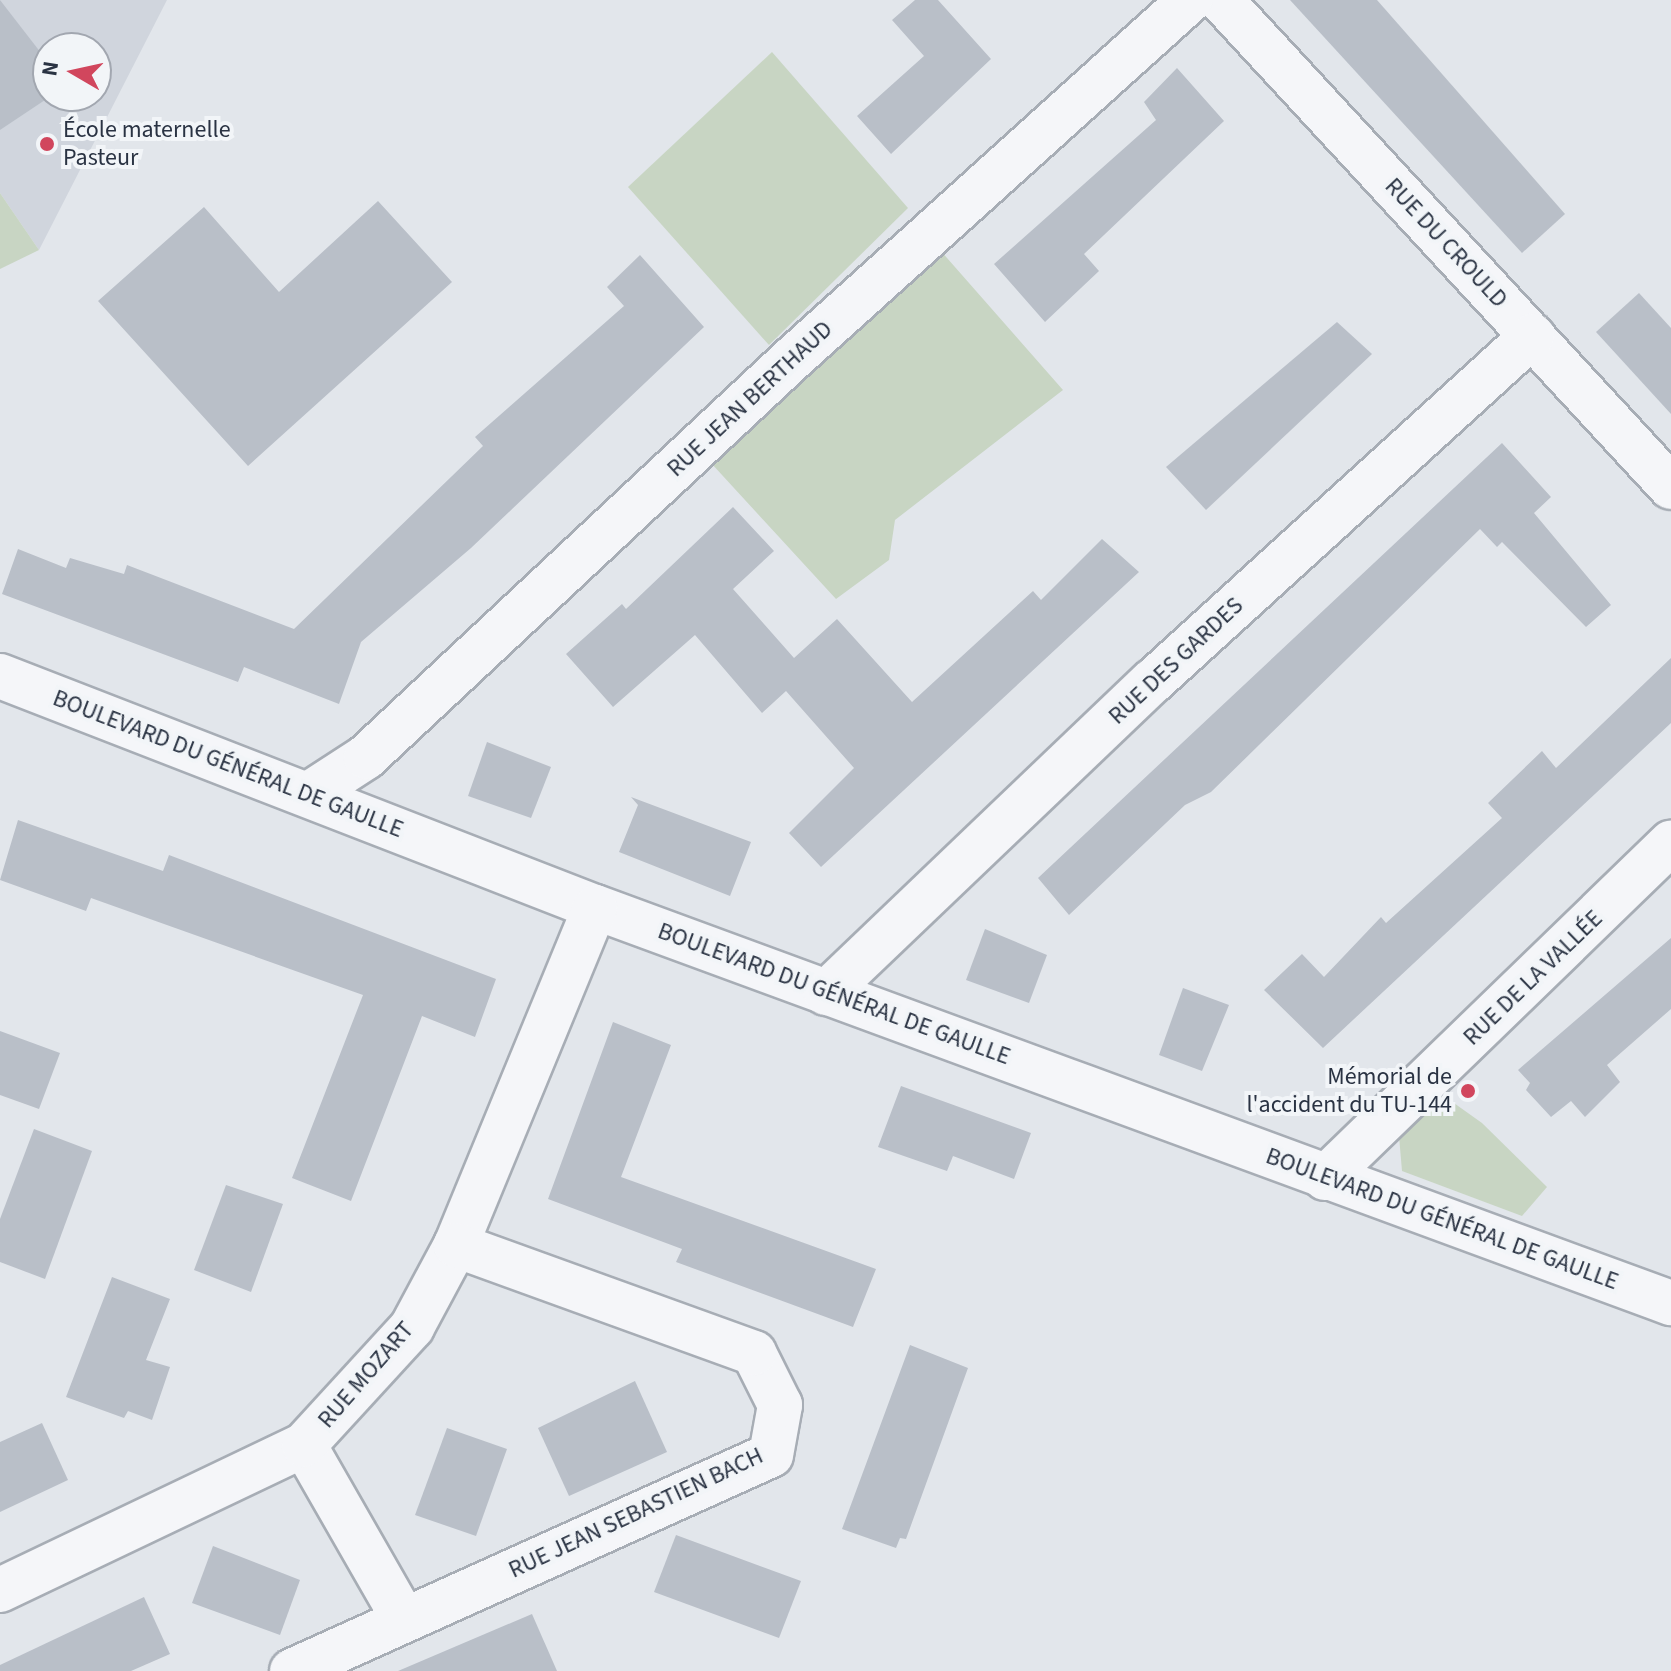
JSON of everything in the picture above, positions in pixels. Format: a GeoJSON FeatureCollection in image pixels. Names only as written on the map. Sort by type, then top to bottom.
{"type":"FeatureCollection","features":[{"type":"Feature","properties":{"kind":"street","name":"RUE JEAN BERTHAUD"},"geometry":{"type":"LineString","coordinates":[[309,794],[366,757],[793,358],[1190,0]]}},
{"type":"Feature","properties":{"kind":"street","name":"RUE DU CROULD"},"geometry":{"type":"LineString","coordinates":[[1221,0],[1671,487]]}},
{"type":"Feature","properties":{"kind":"street","name":"RUE DES GARDES"},"geometry":{"type":"LineString","coordinates":[[826,993],[1153,681],[1532,336]]}},
{"type":"Feature","properties":{"kind":"street","name":"BOULEVARD DU GÉNÉRAL DE GAULLE"},"geometry":{"type":"LineString","coordinates":[[0,676],[595,907],[1173,1117],[1325,1178],[1671,1303]]}},
{"type":"Feature","properties":{"kind":"street","name":"RUE DE LA VALLÉE"},"geometry":{"type":"LineString","coordinates":[[1325,1178],[1671,843]]}},
{"type":"Feature","properties":{"kind":"street","name":"RUE MOZART"},"geometry":{"type":"LineString","coordinates":[[0,1590],[304,1445],[412,1327],[456,1245],[595,907]]}},
{"type":"Feature","properties":{"kind":"street","name":"RUE JEAN SEBASTIEN BACH"},"geometry":{"type":"LineString","coordinates":[[292,1671],[403,1618],[771,1455],[780,1405],[754,1353],[456,1245]]}},
{"type":"Feature","properties":{"kind":"street"},"geometry":{"type":"LineString","coordinates":[[304,1445],[403,1618]]}},
{"type":"Feature","properties":{"kind":"shaded area","name":"École maternelle Pasteur"},"geometry":{"type":"Polygon","coordinates":[[[0,0],[167,0],[112,107],[112,32],[32,32],[32,112],[110,112],[39,250],[0,193],[0,0]]]}},
{"type":"Feature","properties":{"kind":"green space"},"geometry":{"type":"Polygon","coordinates":[[[772,52],[908,208],[769,345],[628,187],[772,52]]]}},
{"type":"Feature","properties":{"kind":"green space"},"geometry":{"type":"Polygon","coordinates":[[[0,193],[39,250],[0,269],[0,193]]]}},
{"type":"Feature","properties":{"kind":"green space"},"geometry":{"type":"Polygon","coordinates":[[[940,250],[1063,390],[895,520],[889,560],[836,599],[711,463],[940,250]]]}},
{"type":"Feature","properties":{"kind":"green space"},"geometry":{"type":"Polygon","coordinates":[[[1444,1096],[1482,1123],[1547,1187],[1522,1216],[1402,1171],[1399,1136],[1444,1096]]]}},
{"type":"Feature","properties":{"kind":"building"},"geometry":{"type":"Polygon","coordinates":[[[0,0],[32,41],[32,109],[0,130],[0,0]]]}},
{"type":"Feature","properties":{"kind":"building"},"geometry":{"type":"Polygon","coordinates":[[[915,0],[938,0],[991,59],[891,154],[857,116],[924,56],[892,20],[915,0]]]}},
{"type":"Feature","properties":{"kind":"building"},"geometry":{"type":"Polygon","coordinates":[[[1290,0],[1377,0],[1565,214],[1522,253],[1290,0]]]}},
{"type":"Feature","properties":{"kind":"building"},"geometry":{"type":"Polygon","coordinates":[[[1177,68],[1224,121],[1084,254],[1099,271],[1045,322],[994,264],[1156,120],[1144,102],[1177,68]]]}},
{"type":"Feature","properties":{"kind":"building"},"geometry":{"type":"Polygon","coordinates":[[[378,201],[452,282],[248,466],[98,301],[204,207],[279,292],[378,201]]]}},
{"type":"Feature","properties":{"kind":"building"},"geometry":{"type":"Polygon","coordinates":[[[640,255],[704,327],[471,548],[361,642],[339,704],[244,667],[238,682],[2,594],[18,549],[66,568],[70,558],[124,574],[127,565],[294,629],[483,446],[475,437],[624,306],[607,287],[640,255]]]}},
{"type":"Feature","properties":{"kind":"building"},"geometry":{"type":"Polygon","coordinates":[[[1639,293],[1671,328],[1671,414],[1596,332],[1639,293]]]}},
{"type":"Feature","properties":{"kind":"building"},"geometry":{"type":"Polygon","coordinates":[[[1337,322],[1372,354],[1206,510],[1166,467],[1337,322]]]}},
{"type":"Feature","properties":{"kind":"building"},"geometry":{"type":"Polygon","coordinates":[[[1502,443],[1551,497],[1534,513],[1611,605],[1586,627],[1502,542],[1497,547],[1480,529],[1211,792],[1185,805],[1069,915],[1038,878],[1502,443]]]}},
{"type":"Feature","properties":{"kind":"building"},"geometry":{"type":"Polygon","coordinates":[[[733,507],[774,551],[733,589],[794,658],[837,619],[912,702],[1033,591],[1041,600],[1102,539],[1139,572],[821,867],[789,833],[854,768],[786,691],[762,713],[695,635],[613,707],[566,654],[622,604],[626,609],[733,507]]]}},
{"type":"Feature","properties":{"kind":"building"},"geometry":{"type":"Polygon","coordinates":[[[1671,658],[1671,723],[1323,1048],[1264,990],[1302,954],[1324,977],[1381,917],[1386,923],[1502,818],[1488,803],[1542,751],[1556,768],[1671,658]]]}},
{"type":"Feature","properties":{"kind":"building"},"geometry":{"type":"Polygon","coordinates":[[[487,742],[551,767],[531,818],[468,796],[487,742]]]}},
{"type":"Feature","properties":{"kind":"building"},"geometry":{"type":"Polygon","coordinates":[[[631,797],[751,842],[730,896],[619,852],[638,805],[631,797]]]}},
{"type":"Feature","properties":{"kind":"building"},"geometry":{"type":"Polygon","coordinates":[[[18,820],[163,871],[169,855],[496,979],[475,1037],[422,1016],[351,1201],[292,1178],[363,995],[91,898],[86,911],[0,880],[18,820]]]}},
{"type":"Feature","properties":{"kind":"building"},"geometry":{"type":"Polygon","coordinates":[[[985,929],[1047,955],[1029,1003],[966,980],[985,929]]]}},
{"type":"Feature","properties":{"kind":"building"},"geometry":{"type":"Polygon","coordinates":[[[1671,938],[1671,1009],[1607,1065],[1620,1082],[1585,1117],[1571,1101],[1551,1117],[1526,1090],[1530,1083],[1518,1070],[1671,938]]]}},
{"type":"Feature","properties":{"kind":"building"},"geometry":{"type":"Polygon","coordinates":[[[1183,988],[1229,1005],[1202,1071],[1159,1055],[1183,988]]]}},
{"type":"Feature","properties":{"kind":"building"},"geometry":{"type":"Polygon","coordinates":[[[613,1022],[671,1045],[621,1177],[876,1269],[853,1327],[676,1262],[682,1249],[548,1199],[613,1022]]]}},
{"type":"Feature","properties":{"kind":"building"},"geometry":{"type":"Polygon","coordinates":[[[0,1031],[60,1053],[39,1109],[0,1095],[0,1031]]]}},
{"type":"Feature","properties":{"kind":"building"},"geometry":{"type":"Polygon","coordinates":[[[901,1086],[1031,1133],[1014,1179],[953,1156],[947,1171],[878,1147],[901,1086]]]}},
{"type":"Feature","properties":{"kind":"building"},"geometry":{"type":"Polygon","coordinates":[[[34,1129],[92,1151],[45,1279],[0,1262],[0,1219],[34,1129]]]}},
{"type":"Feature","properties":{"kind":"building"},"geometry":{"type":"Polygon","coordinates":[[[226,1185],[283,1204],[251,1292],[194,1270],[226,1185]]]}},
{"type":"Feature","properties":{"kind":"building"},"geometry":{"type":"Polygon","coordinates":[[[112,1277],[170,1299],[146,1360],[170,1367],[152,1420],[128,1411],[124,1418],[66,1397],[112,1277]]]}},
{"type":"Feature","properties":{"kind":"building"},"geometry":{"type":"Polygon","coordinates":[[[910,1345],[968,1368],[906,1539],[900,1538],[896,1548],[842,1529],[910,1345]]]}},
{"type":"Feature","properties":{"kind":"building"},"geometry":{"type":"Polygon","coordinates":[[[635,1381],[667,1452],[569,1496],[538,1428],[635,1381]]]}},
{"type":"Feature","properties":{"kind":"building"},"geometry":{"type":"Polygon","coordinates":[[[42,1423],[68,1480],[0,1512],[0,1442],[42,1423]]]}},
{"type":"Feature","properties":{"kind":"building"},"geometry":{"type":"Polygon","coordinates":[[[447,1428],[507,1449],[476,1536],[415,1515],[447,1428]]]}},
{"type":"Feature","properties":{"kind":"building"},"geometry":{"type":"Polygon","coordinates":[[[676,1535],[801,1581],[779,1638],[654,1592],[676,1535]]]}},
{"type":"Feature","properties":{"kind":"building"},"geometry":{"type":"Polygon","coordinates":[[[213,1546],[300,1580],[280,1635],[192,1603],[213,1546]]]}},
{"type":"Feature","properties":{"kind":"building"},"geometry":{"type":"Polygon","coordinates":[[[144,1597],[170,1654],[131,1671],[0,1671],[0,1665],[144,1597]]]}},
{"type":"Feature","properties":{"kind":"building"},"geometry":{"type":"Polygon","coordinates":[[[532,1614],[557,1671],[398,1671],[532,1614]]]}},
{"type":"Feature","properties":{"kind":"place","name":"École maternelle Pasteur"},"geometry":{"type":"Point","coordinates":[47,144]}},
{"type":"Feature","properties":{"kind":"place","name":"Mémorial de l'accident du TU-144"},"geometry":{"type":"Point","coordinates":[1468,1091]}}]}
